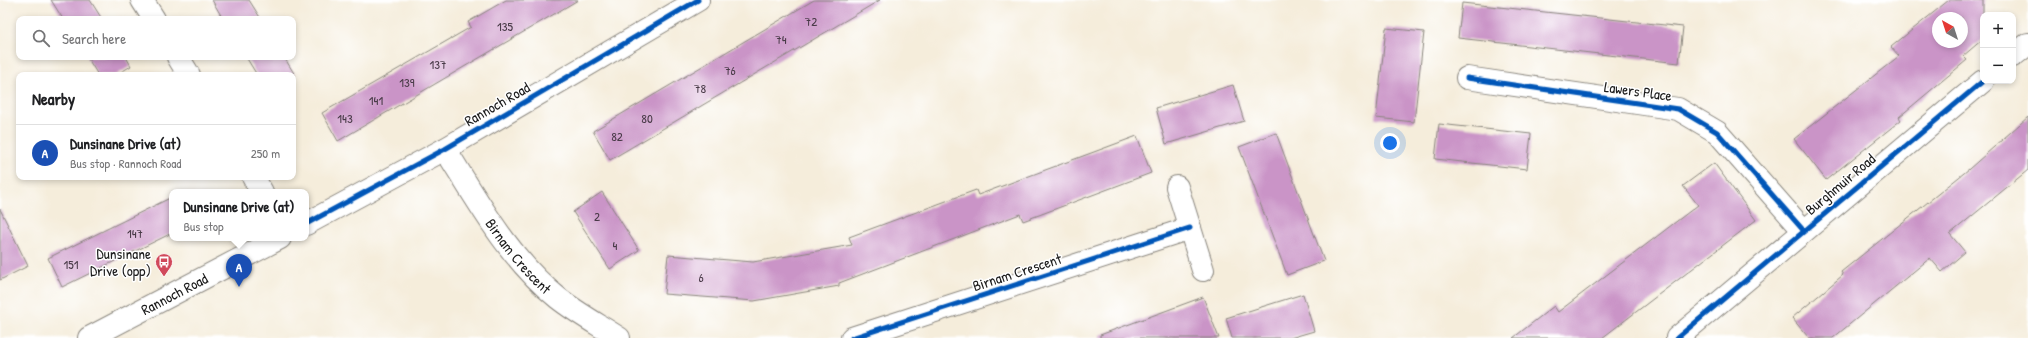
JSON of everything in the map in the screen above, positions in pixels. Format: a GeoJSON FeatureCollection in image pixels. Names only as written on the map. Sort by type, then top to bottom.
{"type":"FeatureCollection","features":[{"type":"Feature","properties":{"kind":"street"},"geometry":{"type":"LineString","coordinates":[[142,0],[152,16]]}},
{"type":"Feature","properties":{"kind":"street","name":"Rannoch Road"},"geometry":{"type":"LineString","coordinates":[[309,222],[445,149],[698,0]]}},
{"type":"Feature","properties":{"kind":"street"},"geometry":{"type":"LineString","coordinates":[[2016,54],[2028,44]]}},
{"type":"Feature","properties":{"kind":"street"},"geometry":{"type":"LineString","coordinates":[[180,60],[187,72]]}},
{"type":"Feature","properties":{"kind":"street","name":"Lawers Place"},"geometry":{"type":"LineString","coordinates":[[1467,78],[1678,109],[1717,132],[1804,230]]}},
{"type":"Feature","properties":{"kind":"street","name":"Burghmuir Road"},"geometry":{"type":"LineString","coordinates":[[1677,338],[1980,83]]}},
{"type":"Feature","properties":{"kind":"street","name":"Birnam Crescent"},"geometry":{"type":"LineString","coordinates":[[445,149],[488,218],[519,260],[558,298],[619,338]]}},
{"type":"Feature","properties":{"kind":"street"},"geometry":{"type":"LineString","coordinates":[[255,180],[260,189]]}},
{"type":"Feature","properties":{"kind":"street"},"geometry":{"type":"LineString","coordinates":[[1177,187],[1203,270]]}},
{"type":"Feature","properties":{"kind":"street","name":"Birnam Crescent"},"geometry":{"type":"LineString","coordinates":[[852,338],[1190,228]]}},
{"type":"Feature","properties":{"kind":"street","name":"Rannoch Road"},"geometry":{"type":"LineString","coordinates":[[104,335],[275,241]]}},
{"type":"Feature","properties":{"kind":"building"},"geometry":{"type":"Polygon","coordinates":[[[51,0],[90,0],[100,16],[61,16],[51,0]]]}},
{"type":"Feature","properties":{"kind":"building"},"geometry":{"type":"Polygon","coordinates":[[[212,0],[249,0],[259,16],[221,16],[212,0]]]}},
{"type":"Feature","properties":{"kind":"building"},"geometry":{"type":"Polygon","coordinates":[[[506,0],[578,0],[338,141],[322,113],[471,27],[468,22],[506,0]]]}},
{"type":"Feature","properties":{"kind":"building"},"geometry":{"type":"Polygon","coordinates":[[[814,0],[880,0],[610,160],[593,131],[814,0]]]}},
{"type":"Feature","properties":{"kind":"building"},"geometry":{"type":"Polygon","coordinates":[[[1949,0],[1983,0],[1983,12],[1980,12],[1980,42],[1963,56],[1967,60],[1899,117],[1901,120],[1826,180],[1794,139],[1899,56],[1891,47],[1932,14],[1932,48],[1968,48],[1968,12],[1934,12],[1949,0]]]}},
{"type":"Feature","properties":{"kind":"building"},"geometry":{"type":"Polygon","coordinates":[[[1462,3],[1683,27],[1679,63],[1458,38],[1462,3]]]}},
{"type":"Feature","properties":{"kind":"building"},"geometry":{"type":"Polygon","coordinates":[[[1386,28],[1424,32],[1414,122],[1376,118],[1386,28]]]}},
{"type":"Feature","properties":{"kind":"building"},"geometry":{"type":"Polygon","coordinates":[[[89,60],[128,60],[131,66],[121,72],[96,72],[89,60]]]}},
{"type":"Feature","properties":{"kind":"building"},"geometry":{"type":"Polygon","coordinates":[[[248,60],[286,60],[293,72],[255,72],[248,60]]]}},
{"type":"Feature","properties":{"kind":"building"},"geometry":{"type":"Polygon","coordinates":[[[1233,85],[1244,121],[1166,144],[1156,108],[1233,85]]]}},
{"type":"Feature","properties":{"kind":"building"},"geometry":{"type":"Polygon","coordinates":[[[2028,117],[2028,170],[1950,234],[1965,252],[1942,272],[1930,258],[1833,338],[1809,338],[1792,318],[1843,275],[1841,272],[1969,169],[2028,117]]]}},
{"type":"Feature","properties":{"kind":"building"},"geometry":{"type":"Polygon","coordinates":[[[1439,124],[1531,134],[1527,169],[1435,159],[1439,124]]]}},
{"type":"Feature","properties":{"kind":"building"},"geometry":{"type":"Polygon","coordinates":[[[1276,133],[1324,261],[1287,275],[1239,147],[1276,133]]]}},
{"type":"Feature","properties":{"kind":"building"},"geometry":{"type":"Polygon","coordinates":[[[1137,136],[1151,173],[1023,221],[1020,214],[839,283],[839,286],[754,301],[664,294],[668,255],[753,262],[852,245],[849,237],[976,190],[978,195],[1137,136]]]}},
{"type":"Feature","properties":{"kind":"building"},"geometry":{"type":"Polygon","coordinates":[[[1714,163],[1756,220],[1602,338],[1513,338],[1554,306],[1558,312],[1698,205],[1683,186],[1714,163]]]}},
{"type":"Feature","properties":{"kind":"building"},"geometry":{"type":"Polygon","coordinates":[[[602,192],[639,250],[610,269],[573,212],[602,192]]]}},
{"type":"Feature","properties":{"kind":"building"},"geometry":{"type":"Polygon","coordinates":[[[169,198],[169,234],[62,287],[48,258],[169,198]]]}},
{"type":"Feature","properties":{"kind":"building"},"geometry":{"type":"Polygon","coordinates":[[[0,209],[28,266],[0,280],[0,209]]]}},
{"type":"Feature","properties":{"kind":"building"},"geometry":{"type":"Polygon","coordinates":[[[1303,294],[1314,331],[1290,338],[1232,338],[1226,318],[1303,294]]]}},
{"type":"Feature","properties":{"kind":"building"},"geometry":{"type":"Polygon","coordinates":[[[1203,297],[1219,338],[1100,338],[1100,335],[1203,297]]]}},
{"type":"Feature","properties":{"kind":"cycle path"},"geometry":{"type":"LineString","coordinates":[[309,222],[445,149],[698,0]]}},
{"type":"Feature","properties":{"kind":"cycle path"},"geometry":{"type":"LineString","coordinates":[[1467,78],[1678,109],[1717,132],[1804,231]]}},
{"type":"Feature","properties":{"kind":"cycle path"},"geometry":{"type":"LineString","coordinates":[[1677,338],[1980,84]]}},
{"type":"Feature","properties":{"kind":"cycle path"},"geometry":{"type":"LineString","coordinates":[[852,338],[1190,228]]}},
{"type":"Feature","properties":{"kind":"place","name":"Dunsinane Drive (opp)"},"geometry":{"type":"Point","coordinates":[164,277]}},
{"type":"Feature","properties":{"kind":"place","name":"Dunsinane Drive (at)"},"geometry":{"type":"Point","coordinates":[239,287]}}]}
